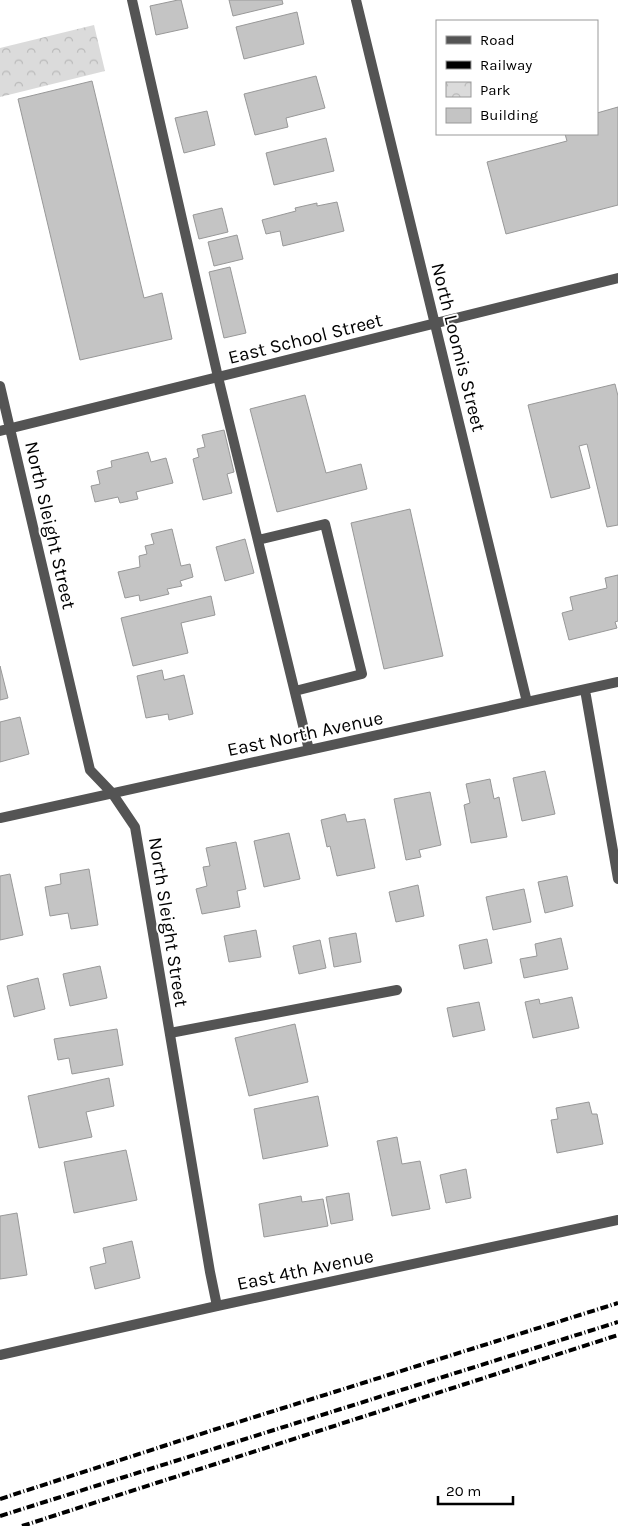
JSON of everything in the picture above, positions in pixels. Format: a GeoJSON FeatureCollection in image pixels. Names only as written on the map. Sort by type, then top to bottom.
{"type":"FeatureCollection","features":[{"type":"Feature","properties":{"kind":"street"},"geometry":{"type":"LineString","coordinates":[[132,0],[218,377],[310,750]]}},
{"type":"Feature","properties":{"kind":"street","name":"North Loomis Street"},"geometry":{"type":"LineString","coordinates":[[356,0],[527,702]]}},
{"type":"Feature","properties":{"kind":"street","name":"East School Street"},"geometry":{"type":"LineString","coordinates":[[5,430],[618,278]]}},
{"type":"Feature","properties":{"kind":"street","name":"North Sleight Street"},"geometry":{"type":"LineString","coordinates":[[0,386],[5,430],[90,770],[112,793],[135,827],[217,1306]]}},
{"type":"Feature","properties":{"kind":"street"},"geometry":{"type":"LineString","coordinates":[[258,540],[325,524],[362,674],[295,691]]}},
{"type":"Feature","properties":{"kind":"street","name":"East North Avenue"},"geometry":{"type":"LineString","coordinates":[[0,818],[618,682]]}},
{"type":"Feature","properties":{"kind":"street"},"geometry":{"type":"LineString","coordinates":[[585,690],[618,879]]}},
{"type":"Feature","properties":{"kind":"street"},"geometry":{"type":"LineString","coordinates":[[170,1033],[398,990]]}},
{"type":"Feature","properties":{"kind":"street","name":"East 4th Avenue"},"geometry":{"type":"LineString","coordinates":[[0,1355],[217,1306],[618,1220]]}},
{"type":"Feature","properties":{"kind":"green space"},"geometry":{"type":"Polygon","coordinates":[[[94,25],[105,71],[0,97],[0,48],[94,25]]]}},
{"type":"Feature","properties":{"kind":"building"},"geometry":{"type":"Polygon","coordinates":[[[181,0],[188,28],[156,35],[150,6],[181,0]]]}},
{"type":"Feature","properties":{"kind":"building"},"geometry":{"type":"Polygon","coordinates":[[[229,0],[282,0],[283,4],[233,16],[229,0]]]}},
{"type":"Feature","properties":{"kind":"building"},"geometry":{"type":"Polygon","coordinates":[[[297,12],[304,44],[244,59],[236,27],[297,12]]]}},
{"type":"Feature","properties":{"kind":"building"},"geometry":{"type":"Polygon","coordinates":[[[316,76],[325,108],[286,118],[288,127],[255,135],[244,94],[316,76]]]}},
{"type":"Feature","properties":{"kind":"building"},"geometry":{"type":"Polygon","coordinates":[[[92,81],[144,298],[162,293],[172,339],[80,360],[18,99],[92,81]]]}},
{"type":"Feature","properties":{"kind":"building"},"geometry":{"type":"Polygon","coordinates":[[[618,107],[618,205],[506,234],[487,162],[567,141],[565,135],[598,135],[598,113],[618,107]]]}},
{"type":"Feature","properties":{"kind":"building"},"geometry":{"type":"Polygon","coordinates":[[[207,111],[215,145],[184,153],[175,118],[207,111]]]}},
{"type":"Feature","properties":{"kind":"building"},"geometry":{"type":"Polygon","coordinates":[[[326,138],[334,171],[274,185],[266,153],[326,138]]]}},
{"type":"Feature","properties":{"kind":"building"},"geometry":{"type":"Polygon","coordinates":[[[337,202],[344,231],[283,246],[280,231],[266,234],[262,220],[296,211],[295,208],[317,203],[317,206],[337,202]]]}},
{"type":"Feature","properties":{"kind":"building"},"geometry":{"type":"Polygon","coordinates":[[[222,208],[228,232],[199,239],[193,215],[222,208]]]}},
{"type":"Feature","properties":{"kind":"building"},"geometry":{"type":"Polygon","coordinates":[[[237,235],[243,259],[214,266],[208,242],[237,235]]]}},
{"type":"Feature","properties":{"kind":"building"},"geometry":{"type":"Polygon","coordinates":[[[230,267],[246,333],[224,338],[209,272],[230,267]]]}},
{"type":"Feature","properties":{"kind":"building"},"geometry":{"type":"Polygon","coordinates":[[[615,384],[618,396],[618,525],[607,527],[587,444],[579,446],[590,488],[551,498],[528,405],[615,384]]]}},
{"type":"Feature","properties":{"kind":"building"},"geometry":{"type":"Polygon","coordinates":[[[305,395],[326,473],[361,464],[367,489],[277,512],[250,409],[305,395]]]}},
{"type":"Feature","properties":{"kind":"building"},"geometry":{"type":"Polygon","coordinates":[[[224,430],[234,472],[227,474],[232,493],[203,500],[193,459],[199,457],[197,449],[205,447],[202,435],[224,430]]]}},
{"type":"Feature","properties":{"kind":"building"},"geometry":{"type":"Polygon","coordinates":[[[148,452],[151,462],[166,458],[173,483],[136,492],[138,499],[120,503],[118,497],[95,502],[91,486],[100,484],[97,471],[112,467],[111,461],[148,452]]]}},
{"type":"Feature","properties":{"kind":"building"},"geometry":{"type":"Polygon","coordinates":[[[410,509],[443,656],[384,669],[351,523],[410,509]]]}},
{"type":"Feature","properties":{"kind":"building"},"geometry":{"type":"Polygon","coordinates":[[[172,529],[181,566],[190,564],[193,577],[180,581],[182,586],[167,589],[169,594],[140,601],[139,595],[125,598],[118,572],[140,567],[139,556],[147,554],[145,546],[154,544],[151,534],[172,529]]]}},
{"type":"Feature","properties":{"kind":"building"},"geometry":{"type":"Polygon","coordinates":[[[245,539],[254,573],[225,581],[216,547],[245,539]]]}},
{"type":"Feature","properties":{"kind":"building"},"geometry":{"type":"Polygon","coordinates":[[[618,575],[618,621],[615,622],[617,628],[569,640],[562,613],[573,610],[570,597],[607,588],[605,578],[618,575]]]}},
{"type":"Feature","properties":{"kind":"building"},"geometry":{"type":"Polygon","coordinates":[[[211,596],[215,615],[181,623],[188,653],[133,666],[121,618],[211,596]]]}},
{"type":"Feature","properties":{"kind":"building"},"geometry":{"type":"Polygon","coordinates":[[[0,666],[8,698],[0,700],[0,666]]]}},
{"type":"Feature","properties":{"kind":"building"},"geometry":{"type":"Polygon","coordinates":[[[162,670],[164,680],[184,675],[193,714],[169,720],[168,714],[146,718],[137,676],[162,670]]]}},
{"type":"Feature","properties":{"kind":"building"},"geometry":{"type":"Polygon","coordinates":[[[20,717],[29,754],[0,762],[0,722],[20,717]]]}},
{"type":"Feature","properties":{"kind":"building"},"geometry":{"type":"Polygon","coordinates":[[[545,771],[555,814],[522,821],[513,778],[545,771]]]}},
{"type":"Feature","properties":{"kind":"building"},"geometry":{"type":"Polygon","coordinates":[[[490,779],[494,799],[499,797],[507,837],[471,843],[464,805],[470,803],[466,784],[490,779]]]}},
{"type":"Feature","properties":{"kind":"building"},"geometry":{"type":"Polygon","coordinates":[[[430,792],[441,845],[419,850],[421,857],[406,860],[394,799],[430,792]]]}},
{"type":"Feature","properties":{"kind":"building"},"geometry":{"type":"Polygon","coordinates":[[[345,814],[347,822],[365,819],[375,868],[337,876],[330,846],[327,847],[321,820],[345,814]]]}},
{"type":"Feature","properties":{"kind":"building"},"geometry":{"type":"Polygon","coordinates":[[[289,833],[300,879],[264,887],[254,841],[289,833]]]}},
{"type":"Feature","properties":{"kind":"building"},"geometry":{"type":"Polygon","coordinates":[[[236,842],[246,889],[237,891],[240,907],[202,914],[196,889],[207,886],[203,867],[210,866],[206,848],[236,842]]]}},
{"type":"Feature","properties":{"kind":"building"},"geometry":{"type":"Polygon","coordinates":[[[89,869],[98,925],[71,929],[68,913],[50,916],[45,887],[61,884],[60,874],[89,869]]]}},
{"type":"Feature","properties":{"kind":"building"},"geometry":{"type":"Polygon","coordinates":[[[10,874],[23,935],[0,940],[0,876],[10,874]]]}},
{"type":"Feature","properties":{"kind":"building"},"geometry":{"type":"Polygon","coordinates":[[[567,876],[573,906],[545,913],[538,882],[567,876]]]}},
{"type":"Feature","properties":{"kind":"building"},"geometry":{"type":"Polygon","coordinates":[[[418,885],[424,916],[396,922],[389,892],[418,885]]]}},
{"type":"Feature","properties":{"kind":"building"},"geometry":{"type":"Polygon","coordinates":[[[524,889],[531,922],[493,930],[486,897],[524,889]]]}},
{"type":"Feature","properties":{"kind":"building"},"geometry":{"type":"Polygon","coordinates":[[[256,930],[261,957],[229,962],[224,936],[256,930]]]}},
{"type":"Feature","properties":{"kind":"building"},"geometry":{"type":"Polygon","coordinates":[[[356,933],[361,962],[334,967],[329,938],[356,933]]]}},
{"type":"Feature","properties":{"kind":"building"},"geometry":{"type":"Polygon","coordinates":[[[561,938],[568,969],[524,978],[520,959],[537,956],[535,944],[561,938]]]}},
{"type":"Feature","properties":{"kind":"building"},"geometry":{"type":"Polygon","coordinates":[[[487,939],[492,963],[464,969],[459,945],[487,939]]]}},
{"type":"Feature","properties":{"kind":"building"},"geometry":{"type":"Polygon","coordinates":[[[320,940],[326,968],[299,974],[293,946],[320,940]]]}},
{"type":"Feature","properties":{"kind":"building"},"geometry":{"type":"Polygon","coordinates":[[[100,966],[107,998],[70,1006],[63,974],[100,966]]]}},
{"type":"Feature","properties":{"kind":"building"},"geometry":{"type":"Polygon","coordinates":[[[38,978],[45,1009],[14,1017],[7,986],[38,978]]]}},
{"type":"Feature","properties":{"kind":"building"},"geometry":{"type":"Polygon","coordinates":[[[572,997],[579,1028],[533,1038],[525,1002],[539,999],[540,1004],[572,997]]]}},
{"type":"Feature","properties":{"kind":"building"},"geometry":{"type":"Polygon","coordinates":[[[479,1002],[485,1030],[453,1037],[447,1008],[479,1002]]]}},
{"type":"Feature","properties":{"kind":"building"},"geometry":{"type":"Polygon","coordinates":[[[295,1024],[308,1082],[249,1096],[235,1038],[295,1024]]]}},
{"type":"Feature","properties":{"kind":"building"},"geometry":{"type":"Polygon","coordinates":[[[117,1029],[123,1065],[72,1074],[69,1058],[58,1060],[54,1039],[117,1029]]]}},
{"type":"Feature","properties":{"kind":"building"},"geometry":{"type":"Polygon","coordinates":[[[109,1078],[114,1106],[86,1112],[92,1137],[39,1148],[28,1096],[109,1078]]]}},
{"type":"Feature","properties":{"kind":"building"},"geometry":{"type":"Polygon","coordinates":[[[318,1096],[328,1146],[263,1159],[254,1109],[318,1096]]]}},
{"type":"Feature","properties":{"kind":"building"},"geometry":{"type":"Polygon","coordinates":[[[589,1102],[592,1114],[597,1114],[603,1144],[557,1153],[551,1120],[558,1119],[556,1108],[589,1102]]]}},
{"type":"Feature","properties":{"kind":"building"},"geometry":{"type":"Polygon","coordinates":[[[397,1137],[402,1164],[420,1161],[430,1209],[392,1216],[377,1141],[397,1137]]]}},
{"type":"Feature","properties":{"kind":"building"},"geometry":{"type":"Polygon","coordinates":[[[126,1150],[137,1200],[74,1213],[64,1162],[126,1150]]]}},
{"type":"Feature","properties":{"kind":"building"},"geometry":{"type":"Polygon","coordinates":[[[466,1169],[471,1198],[446,1203],[440,1175],[466,1169]]]}},
{"type":"Feature","properties":{"kind":"building"},"geometry":{"type":"Polygon","coordinates":[[[349,1193],[353,1220],[331,1224],[326,1197],[349,1193]]]}},
{"type":"Feature","properties":{"kind":"building"},"geometry":{"type":"Polygon","coordinates":[[[301,1196],[302,1202],[323,1199],[328,1226],[264,1237],[259,1204],[301,1196]]]}},
{"type":"Feature","properties":{"kind":"building"},"geometry":{"type":"Polygon","coordinates":[[[17,1213],[27,1275],[0,1279],[0,1216],[17,1213]]]}},
{"type":"Feature","properties":{"kind":"building"},"geometry":{"type":"Polygon","coordinates":[[[132,1241],[140,1278],[95,1289],[90,1267],[106,1263],[103,1248],[132,1241]]]}},
{"type":"Feature","properties":{"kind":"railway"},"geometry":{"type":"LineString","coordinates":[[0,1499],[618,1303]]}},
{"type":"Feature","properties":{"kind":"railway"},"geometry":{"type":"LineString","coordinates":[[0,1516],[618,1322]]}},
{"type":"Feature","properties":{"kind":"railway"},"geometry":{"type":"LineString","coordinates":[[22,1526],[618,1335]]}}]}
